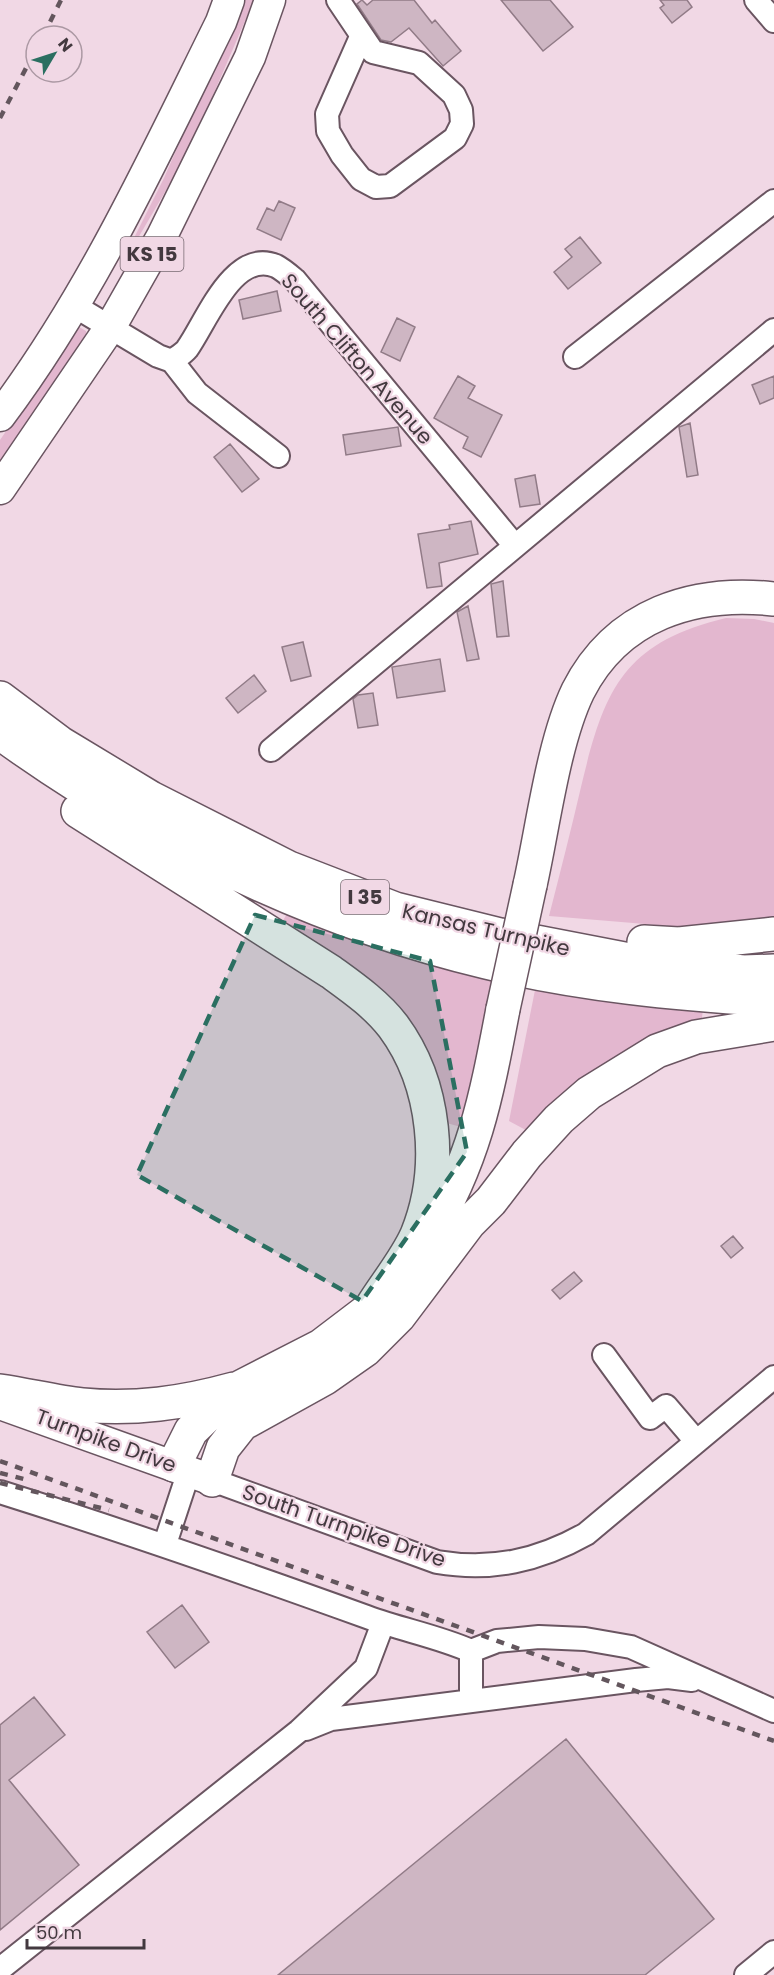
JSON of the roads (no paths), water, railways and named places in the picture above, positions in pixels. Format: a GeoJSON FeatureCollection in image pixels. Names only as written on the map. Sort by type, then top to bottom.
{"type":"FeatureCollection","features":[{"type":"Feature","properties":{"kind":"highway"},"geometry":{"type":"LineString","coordinates":[[469,1223],[537,886],[564,727],[579,690],[595,665],[619,639],[647,618],[676,605],[728,596],[774,599]]}},
{"type":"Feature","properties":{"kind":"highway"},"geometry":{"type":"LineString","coordinates":[[537,886],[587,712],[600,685],[620,660],[646,637],[676,621],[704,612],[737,608],[774,614]]}},
{"type":"Feature","properties":{"kind":"highway","name":"Kansas Turnpike"},"geometry":{"type":"LineString","coordinates":[[0,698],[60,743],[151,798],[289,868],[395,909],[500,935],[624,959],[743,972],[774,971]]}},
{"type":"Feature","properties":{"kind":"highway","name":"Kansas Turnpike"},"geometry":{"type":"LineString","coordinates":[[0,733],[97,800],[188,850],[290,898],[385,933],[486,962],[590,982],[668,993],[774,1000]]}},
{"type":"Feature","properties":{"kind":"highway"},"geometry":{"type":"LineString","coordinates":[[0,752],[97,825],[331,972],[364,997],[392,1026],[412,1058],[422,1087],[430,1122],[433,1158],[427,1197],[416,1236],[371,1308]]}},
{"type":"Feature","properties":{"kind":"highway"},"geometry":{"type":"LineString","coordinates":[[151,798],[329,868],[437,904],[514,923],[614,941],[679,944],[774,934]]}},
{"type":"Feature","properties":{"kind":"highway"},"geometry":{"type":"LineString","coordinates":[[0,1391],[80,1405],[119,1407],[193,1400],[241,1387],[321,1346],[371,1308],[425,1242],[448,1203],[470,1156],[511,1010]]}},
{"type":"Feature","properties":{"kind":"highway"},"geometry":{"type":"LineString","coordinates":[[191,1472],[224,1448],[242,1425],[325,1378],[365,1350],[399,1316],[469,1223],[559,1119],[589,1093],[657,1051],[696,1037],[774,1024]]}},
{"type":"Feature","properties":{"kind":"highway"},"geometry":{"type":"LineString","coordinates":[[191,1472],[191,1431],[241,1387]]}},
{"type":"Feature","properties":{"kind":"main road","name":"KS 15"},"geometry":{"type":"LineString","coordinates":[[0,416],[23,385],[123,220],[221,22],[229,0]]}},
{"type":"Feature","properties":{"kind":"main road","name":"KS 15"},"geometry":{"type":"LineString","coordinates":[[0,489],[111,326],[161,238],[250,57],[270,0]]}},
{"type":"Feature","properties":{"kind":"main road","name":"Turnpike Drive"},"geometry":{"type":"LineString","coordinates":[[0,1404],[191,1472]]}},
{"type":"Feature","properties":{"kind":"street"},"geometry":{"type":"LineString","coordinates":[[338,0],[373,52],[419,63],[454,95],[461,110],[462,124],[455,138],[390,186],[376,187],[361,179],[342,155],[328,131],[327,114],[361,37]]}},
{"type":"Feature","properties":{"kind":"street"},"geometry":{"type":"LineString","coordinates":[[756,0],[774,21]]}},
{"type":"Feature","properties":{"kind":"street"},"geometry":{"type":"LineString","coordinates":[[575,357],[774,201]]}},
{"type":"Feature","properties":{"kind":"street","name":"South Clifton Avenue"},"geometry":{"type":"LineString","coordinates":[[172,361],[186,351],[227,284],[243,269],[258,264],[275,266],[295,280],[515,546]]}},
{"type":"Feature","properties":{"kind":"street"},"geometry":{"type":"LineString","coordinates":[[73,305],[158,356],[172,361],[197,393],[278,456]]}},
{"type":"Feature","properties":{"kind":"street"},"geometry":{"type":"LineString","coordinates":[[271,750],[774,330]]}},
{"type":"Feature","properties":{"kind":"street"},"geometry":{"type":"LineString","coordinates":[[604,1355],[650,1418],[666,1406],[696,1441]]}},
{"type":"Feature","properties":{"kind":"street","name":"South Turnpike Drive"},"geometry":{"type":"LineString","coordinates":[[191,1472],[437,1562],[490,1567],[516,1563],[559,1550],[586,1534],[774,1377]]}},
{"type":"Feature","properties":{"kind":"street"},"geometry":{"type":"LineString","coordinates":[[165,1544],[191,1472]]}},
{"type":"Feature","properties":{"kind":"street"},"geometry":{"type":"LineString","coordinates":[[0,1492],[165,1544],[383,1623],[443,1639],[471,1651],[507,1640],[539,1636],[631,1647],[774,1711]]}},
{"type":"Feature","properties":{"kind":"street"},"geometry":{"type":"LineString","coordinates":[[0,1969],[299,1731],[366,1668],[383,1623]]}},
{"type":"Feature","properties":{"kind":"street"},"geometry":{"type":"LineString","coordinates":[[471,1651],[471,1701]]}},
{"type":"Feature","properties":{"kind":"street"},"geometry":{"type":"LineString","coordinates":[[299,1731],[331,1719],[668,1677],[711,1683]]}},
{"type":"Feature","properties":{"kind":"street"},"geometry":{"type":"LineString","coordinates":[[746,1975],[774,1952]]}},
{"type":"Feature","properties":{"kind":"railway"},"geometry":{"type":"LineString","coordinates":[[49,24],[61,0]]}},
{"type":"Feature","properties":{"kind":"railway"},"geometry":{"type":"LineString","coordinates":[[0,118],[24,72]]}},
{"type":"Feature","properties":{"kind":"railway"},"geometry":{"type":"LineString","coordinates":[[0,1461],[774,1741]]}},
{"type":"Feature","properties":{"kind":"railway"},"geometry":{"type":"LineString","coordinates":[[0,1473],[24,1479]]}},
{"type":"Feature","properties":{"kind":"railway"},"geometry":{"type":"LineString","coordinates":[[0,1483],[109,1510]]}}]}
